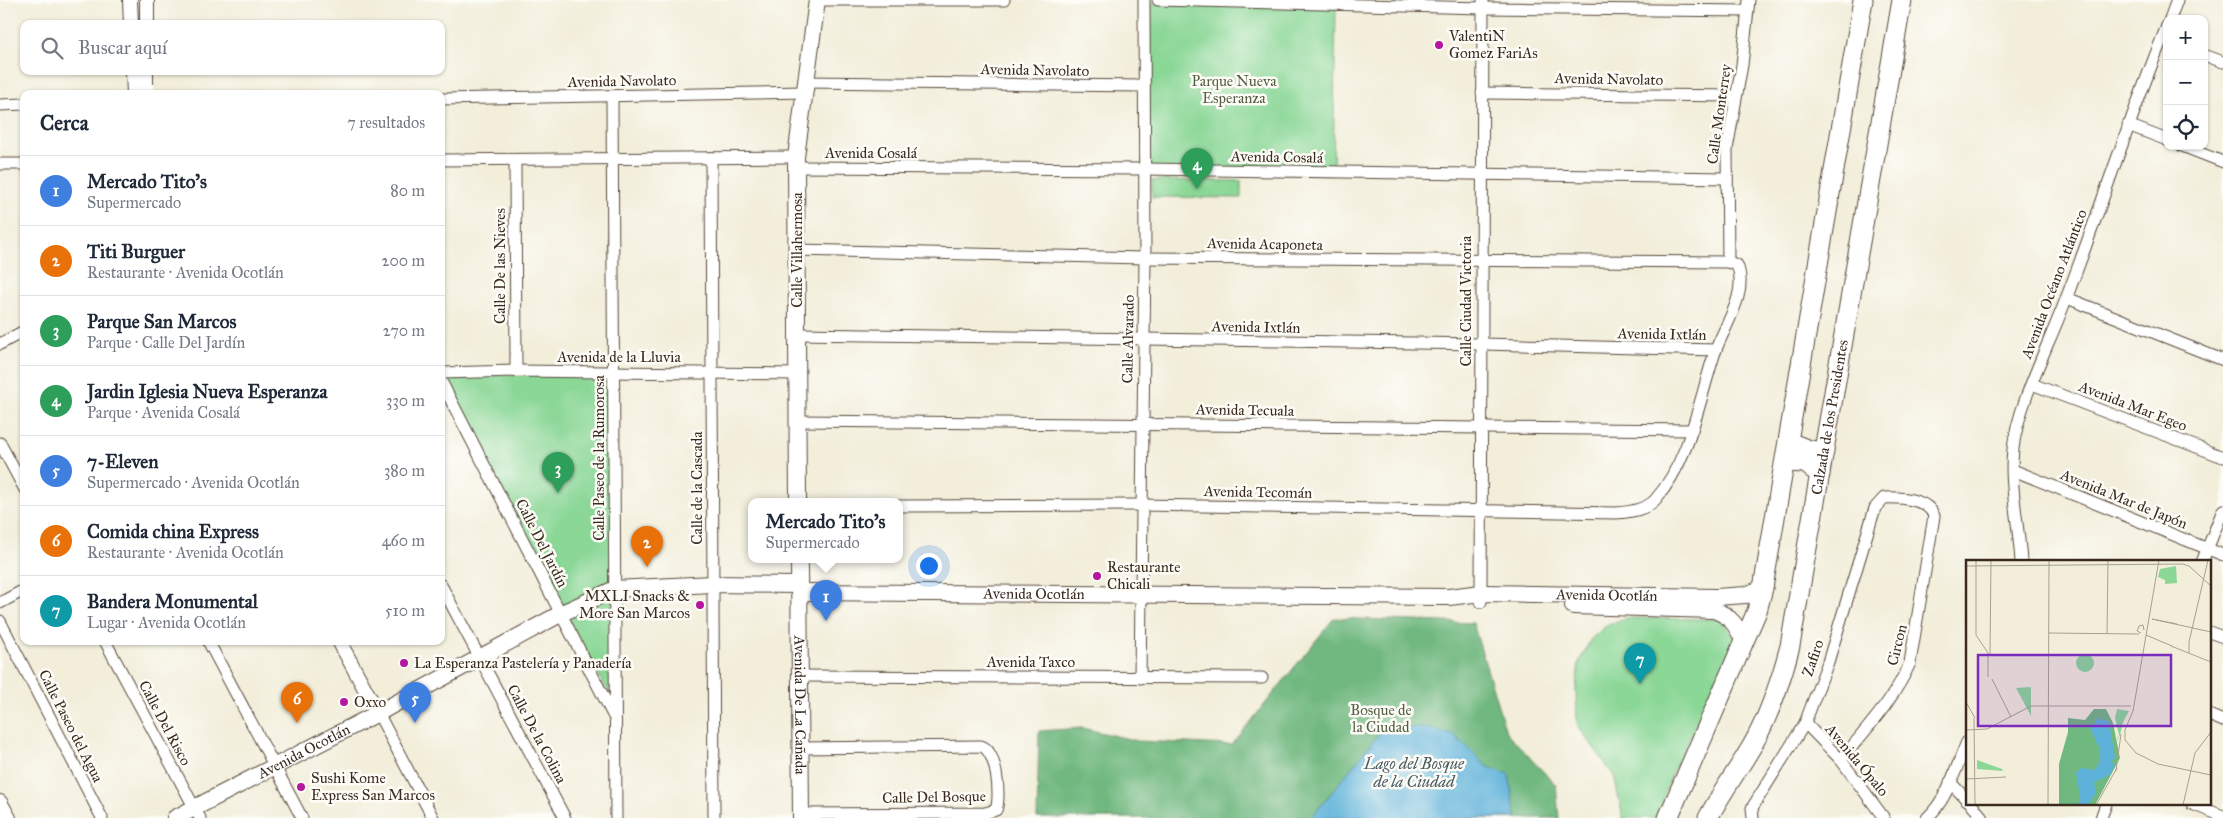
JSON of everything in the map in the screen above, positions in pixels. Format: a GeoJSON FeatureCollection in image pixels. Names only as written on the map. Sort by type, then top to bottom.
{"type":"FeatureCollection","features":[{"type":"Feature","properties":{"kind":"highway"},"geometry":{"type":"LineString","coordinates":[[1668,818],[1744,643],[1757,611],[1763,588],[1864,0]]}},
{"type":"Feature","properties":{"kind":"highway","name":"Calzada de los Presidentes"},"geometry":{"type":"LineString","coordinates":[[1708,817],[1753,744],[1782,676],[1792,638],[1902,0]]}},
{"type":"Feature","properties":{"kind":"highway"},"geometry":{"type":"LineString","coordinates":[[1789,442],[1809,450],[1824,452]]}},
{"type":"Feature","properties":{"kind":"highway"},"geometry":{"type":"LineString","coordinates":[[1786,462],[1805,463],[1820,474]]}},
{"type":"Feature","properties":{"kind":"main road","name":"Calle Villahermosa"},"geometry":{"type":"LineString","coordinates":[[798,498],[796,162],[804,87],[817,0]]}},
{"type":"Feature","properties":{"kind":"main road"},"geometry":{"type":"LineString","coordinates":[[799,563],[799,588]]}},
{"type":"Feature","properties":{"kind":"main road","name":"Avenida Ocotlán"},"geometry":{"type":"LineString","coordinates":[[175,818],[197,813],[275,766],[378,713],[562,613],[615,589],[712,584],[799,588],[1481,598],[1714,610],[1731,619],[1739,629],[1744,643]]}},
{"type":"Feature","properties":{"kind":"main road","name":"Avenida De La Cañada"},"geometry":{"type":"LineString","coordinates":[[799,588],[801,816]]}},
{"type":"Feature","properties":{"kind":"main road","name":"Avenida Ocotlán"},"geometry":{"type":"LineString","coordinates":[[1481,598],[1716,598],[1746,595],[1763,588]]}},
{"type":"Feature","properties":{"kind":"street"},"geometry":{"type":"LineString","coordinates":[[130,0],[132,20]]}},
{"type":"Feature","properties":{"kind":"street"},"geometry":{"type":"LineString","coordinates":[[146,20],[147,0]]}},
{"type":"Feature","properties":{"kind":"street"},"geometry":{"type":"LineString","coordinates":[[817,0],[1004,0]]}},
{"type":"Feature","properties":{"kind":"street","name":"Calle Alvarado"},"geometry":{"type":"LineString","coordinates":[[1140,678],[1140,505],[1145,258],[1144,0]]}},
{"type":"Feature","properties":{"kind":"street"},"geometry":{"type":"LineString","coordinates":[[1158,0],[1748,5]]}},
{"type":"Feature","properties":{"kind":"street"},"geometry":{"type":"LineString","coordinates":[[2171,15],[2177,0]]}},
{"type":"Feature","properties":{"kind":"street","name":"Calle Ciudad Victoria"},"geometry":{"type":"LineString","coordinates":[[1481,598],[1483,4]]}},
{"type":"Feature","properties":{"kind":"street","name":"Calle Monterrey"},"geometry":{"type":"LineString","coordinates":[[1616,514],[1640,509],[1654,501],[1674,470],[1692,430],[1716,350],[1728,326],[1737,296],[1740,273],[1731,262],[1726,178],[1727,149],[1735,96],[1740,79],[1748,5]]}},
{"type":"Feature","properties":{"kind":"street","name":"Avenida Océano Atlántico"},"geometry":{"type":"LineString","coordinates":[[2023,560],[2013,470],[2013,448],[2032,384],[2067,298],[2128,125],[2163,41]]}},
{"type":"Feature","properties":{"kind":"street"},"geometry":{"type":"LineString","coordinates":[[2208,56],[2223,62]]}},
{"type":"Feature","properties":{"kind":"street"},"geometry":{"type":"LineString","coordinates":[[134,75],[134,90]]}},
{"type":"Feature","properties":{"kind":"street"},"geometry":{"type":"LineString","coordinates":[[146,75],[146,90]]}},
{"type":"Feature","properties":{"kind":"street","name":"Avenida Navolato"},"geometry":{"type":"LineString","coordinates":[[445,99],[612,97],[804,87],[1144,86]]}},
{"type":"Feature","properties":{"kind":"street","name":"Avenida Navolato"},"geometry":{"type":"LineString","coordinates":[[1482,93],[1735,96]]}},
{"type":"Feature","properties":{"kind":"street","name":"Calle Paseo de la Rumorosa"},"geometry":{"type":"LineString","coordinates":[[612,97],[614,159],[613,372],[616,818]]}},
{"type":"Feature","properties":{"kind":"street"},"geometry":{"type":"LineString","coordinates":[[0,105],[20,104]]}},
{"type":"Feature","properties":{"kind":"street"},"geometry":{"type":"LineString","coordinates":[[2128,125],[2163,138]]}},
{"type":"Feature","properties":{"kind":"street"},"geometry":{"type":"LineString","coordinates":[[2192,150],[2223,162]]}},
{"type":"Feature","properties":{"kind":"street","name":"Avenida Cosalá"},"geometry":{"type":"LineString","coordinates":[[445,160],[711,158],[796,162],[1481,176],[1726,178]]}},
{"type":"Feature","properties":{"kind":"street","name":"Calle de la Cascada"},"geometry":{"type":"LineString","coordinates":[[711,158],[714,818]]}},
{"type":"Feature","properties":{"kind":"street","name":"Calle De las Nieves"},"geometry":{"type":"LineString","coordinates":[[515,160],[516,371]]}},
{"type":"Feature","properties":{"kind":"street"},"geometry":{"type":"LineString","coordinates":[[0,164],[20,164]]}},
{"type":"Feature","properties":{"kind":"street","name":"Avenida Acaponeta"},"geometry":{"type":"LineString","coordinates":[[796,250],[1145,258],[1731,262]]}},
{"type":"Feature","properties":{"kind":"street"},"geometry":{"type":"LineString","coordinates":[[2067,298],[2223,360]]}},
{"type":"Feature","properties":{"kind":"street"},"geometry":{"type":"LineString","coordinates":[[0,344],[20,333]]}},
{"type":"Feature","properties":{"kind":"street","name":"Avenida Ixtlán"},"geometry":{"type":"LineString","coordinates":[[797,334],[1482,344],[1716,350]]}},
{"type":"Feature","properties":{"kind":"street","name":"Avenida de la Lluvia"},"geometry":{"type":"LineString","coordinates":[[445,374],[516,371],[797,374]]}},
{"type":"Feature","properties":{"kind":"street","name":"Avenida Mar Egeo"},"geometry":{"type":"LineString","coordinates":[[2032,384],[2223,456]]}},
{"type":"Feature","properties":{"kind":"street","name":"Calle Del Jardín"},"geometry":{"type":"LineString","coordinates":[[445,389],[562,613],[615,720]]}},
{"type":"Feature","properties":{"kind":"street","name":"Avenida Tecuala"},"geometry":{"type":"LineString","coordinates":[[798,421],[1692,430]]}},
{"type":"Feature","properties":{"kind":"street"},"geometry":{"type":"LineString","coordinates":[[0,443],[20,480]]}},
{"type":"Feature","properties":{"kind":"street","name":"Avenida Mar de Japón"},"geometry":{"type":"LineString","coordinates":[[2013,470],[2223,555]]}},
{"type":"Feature","properties":{"kind":"street","name":"Circon"},"geometry":{"type":"LineString","coordinates":[[1841,760],[1884,709],[1903,680],[1910,663],[1934,516],[1928,506],[1920,503],[1893,497],[1884,498]]}},
{"type":"Feature","properties":{"kind":"street","name":"Zafiro"},"geometry":{"type":"LineString","coordinates":[[1753,818],[1751,816],[1752,808],[1805,724],[1828,662],[1872,515],[1879,502],[1884,498]]}},
{"type":"Feature","properties":{"kind":"street","name":"Avenida Tecomán"},"geometry":{"type":"LineString","coordinates":[[903,506],[1140,505],[1616,514]]}},
{"type":"Feature","properties":{"kind":"street"},"geometry":{"type":"LineString","coordinates":[[2203,560],[2223,510]]}},
{"type":"Feature","properties":{"kind":"street"},"geometry":{"type":"LineString","coordinates":[[0,603],[20,592]]}},
{"type":"Feature","properties":{"kind":"street","name":"Calle De la Colina"},"geometry":{"type":"LineString","coordinates":[[445,592],[565,818]]}},
{"type":"Feature","properties":{"kind":"street","name":"Calle Paseo del Agua"},"geometry":{"type":"LineString","coordinates":[[0,621],[102,818]]}},
{"type":"Feature","properties":{"kind":"street"},"geometry":{"type":"LineString","coordinates":[[2210,632],[2223,637]]}},
{"type":"Feature","properties":{"kind":"street","name":"Calle Del Risco"},"geometry":{"type":"LineString","coordinates":[[107,645],[197,813]]}},
{"type":"Feature","properties":{"kind":"street"},"geometry":{"type":"LineString","coordinates":[[210,645],[302,818]]}},
{"type":"Feature","properties":{"kind":"street"},"geometry":{"type":"LineString","coordinates":[[341,645],[433,818]]}},
{"type":"Feature","properties":{"kind":"street","name":"Avenida Taxco"},"geometry":{"type":"LineString","coordinates":[[800,676],[1262,678]]}},
{"type":"Feature","properties":{"kind":"street"},"geometry":{"type":"LineString","coordinates":[[2210,715],[2223,721]]}},
{"type":"Feature","properties":{"kind":"street","name":"Avenida Ópalo"},"geometry":{"type":"LineString","coordinates":[[1805,724],[1841,760],[1884,818]]}},
{"type":"Feature","properties":{"kind":"street"},"geometry":{"type":"LineString","coordinates":[[1931,817],[1950,782],[1966,744]]}},
{"type":"Feature","properties":{"kind":"street","name":"Calle Del Bosque"},"geometry":{"type":"LineString","coordinates":[[801,748],[982,746],[989,750],[994,758],[998,798],[996,810],[985,813],[801,816]]}},
{"type":"Feature","properties":{"kind":"street"},"geometry":{"type":"LineString","coordinates":[[1950,782],[1966,799]]}},
{"type":"Feature","properties":{"kind":"street"},"geometry":{"type":"LineString","coordinates":[[0,802],[9,818]]}},
{"type":"Feature","properties":{"kind":"street"},"geometry":{"type":"LineString","coordinates":[[1973,806],[1983,818]]}},
{"type":"Feature","properties":{"kind":"street"},"geometry":{"type":"LineString","coordinates":[[2101,818],[2105,806]]}},
{"type":"Feature","properties":{"kind":"street"},"geometry":{"type":"LineString","coordinates":[[2197,806],[2223,816]]}},
{"type":"Feature","properties":{"kind":"green space","name":"Parque Nueva Esperanza"},"geometry":{"type":"Polygon","coordinates":[[[1146,3],[1336,8],[1333,174],[1145,173],[1146,3]]]}},
{"type":"Feature","properties":{"kind":"green space"},"geometry":{"type":"Polygon","coordinates":[[[610,97],[614,397],[613,585],[613,554],[612,582],[559,607],[445,379],[515,374],[612,373],[610,97]]]}},
{"type":"Feature","properties":{"kind":"green space"},"geometry":{"type":"Polygon","coordinates":[[[1152,180],[1241,181],[1241,198],[1152,197],[1152,180]]]}},
{"type":"Feature","properties":{"kind":"green space"},"geometry":{"type":"Polygon","coordinates":[[[613,589],[612,621],[610,696],[569,620],[613,589]]]}},
{"type":"Feature","properties":{"kind":"green space","name":"Bosque de la Ciudad"},"geometry":{"type":"Polygon","coordinates":[[[1334,618],[1473,623],[1506,732],[1556,785],[1559,818],[1037,818],[1039,731],[1082,728],[1138,741],[1232,745],[1334,618]]]}},
{"type":"Feature","properties":{"kind":"green space"},"geometry":{"type":"Polygon","coordinates":[[[1624,618],[1721,619],[1737,641],[1671,776],[1657,818],[1623,818],[1614,776],[1577,724],[1576,689],[1579,662],[1591,639],[1606,626],[1624,618]]]}},
{"type":"Feature","properties":{"kind":"water","name":"Lago del Bosque de la Ciudad"},"geometry":{"type":"Polygon","coordinates":[[[1384,727],[1430,728],[1455,736],[1488,767],[1509,774],[1516,818],[1311,818],[1384,727]]]}},
{"type":"Feature","properties":{"kind":"place","name":"ValentiN Gomez FariAs"},"geometry":{"type":"Point","coordinates":[1439,45]}},
{"type":"Feature","properties":{"kind":"place","name":"Jardin Iglesia Nueva Esperanza"},"geometry":{"type":"Point","coordinates":[1197,189]}},
{"type":"Feature","properties":{"kind":"place","name":"Parque San Marcos"},"geometry":{"type":"Point","coordinates":[558,493]}},
{"type":"Feature","properties":{"kind":"place","name":"Titi Burguer"},"geometry":{"type":"Point","coordinates":[647,567]}},
{"type":"Feature","properties":{"kind":"place","name":"Restaurante Chicali"},"geometry":{"type":"Point","coordinates":[1097,576]}},
{"type":"Feature","properties":{"kind":"place","name":"MXLI Snacks & More San Marcos"},"geometry":{"type":"Point","coordinates":[700,605]}},
{"type":"Feature","properties":{"kind":"place","name":"Mercado Tito's"},"geometry":{"type":"Point","coordinates":[826,621]}},
{"type":"Feature","properties":{"kind":"place","name":"La Esperanza Pastelería y Panadería"},"geometry":{"type":"Point","coordinates":[404,663]}},
{"type":"Feature","properties":{"kind":"place","name":"Bandera Monumental"},"geometry":{"type":"Point","coordinates":[1640,684]}},
{"type":"Feature","properties":{"kind":"place","name":"Oxxo"},"geometry":{"type":"Point","coordinates":[344,702]}},
{"type":"Feature","properties":{"kind":"place","name":"Comida china Express"},"geometry":{"type":"Point","coordinates":[297,723]}},
{"type":"Feature","properties":{"kind":"place","name":"7-Eleven"},"geometry":{"type":"Point","coordinates":[415,723]}},
{"type":"Feature","properties":{"kind":"place","name":"Sushi Kome Express San Marcos"},"geometry":{"type":"Point","coordinates":[301,787]}}]}
